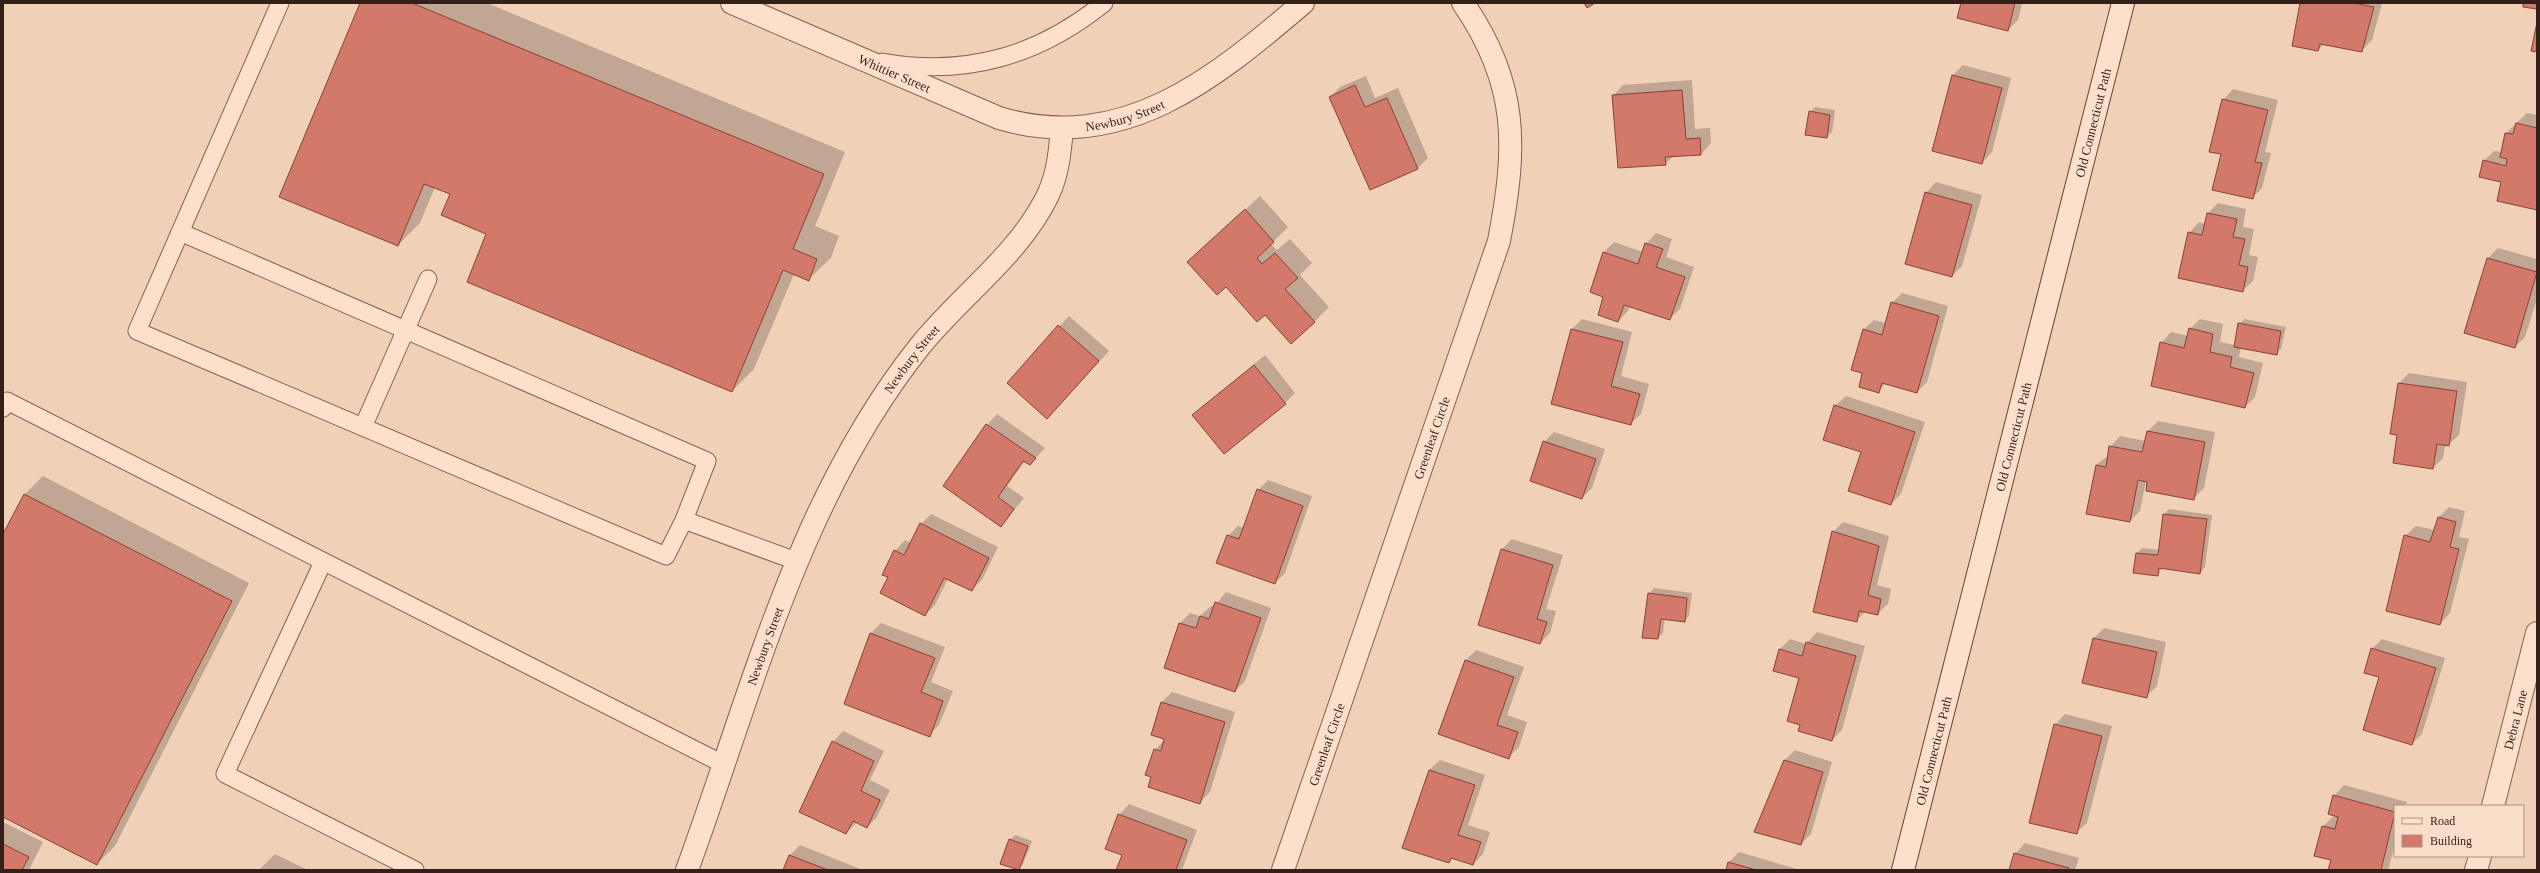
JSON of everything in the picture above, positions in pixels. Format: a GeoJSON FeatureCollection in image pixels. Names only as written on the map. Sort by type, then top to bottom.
{"type":"FeatureCollection","features":[{"type":"Feature","properties":{"kind":"street","name":"Whittier Street"},"geometry":{"type":"LineString","coordinates":[[732,3],[999,118],[1030,126],[1062,128]]}},
{"type":"Feature","properties":{"kind":"street","name":"Newbury Street"},"geometry":{"type":"LineString","coordinates":[[687,870],[725,766],[759,659],[796,560],[843,465],[900,373],[941,321],[1003,258],[1040,210],[1049,193],[1059,162],[1062,128],[1110,123],[1137,115],[1171,101],[1235,58],[1303,3]]}},
{"type":"Feature","properties":{"kind":"street","name":"Greenleaf Circle"},"geometry":{"type":"LineString","coordinates":[[1282,870],[1499,241],[1508,195],[1512,149],[1507,103],[1496,61],[1476,22],[1463,3]]}},
{"type":"Feature","properties":{"kind":"street","name":"Old Connecticut Path"},"geometry":{"type":"LineString","coordinates":[[1903,870],[2123,3]]}},
{"type":"Feature","properties":{"kind":"street","name":"Debra Lane"},"geometry":{"type":"LineString","coordinates":[[2493,805],[2537,633]]}},
{"type":"Feature","properties":{"kind":"street"},"geometry":{"type":"LineString","coordinates":[[2476,870],[2480,857]]}},
{"type":"Feature","properties":{"kind":"lane"},"geometry":{"type":"LineString","coordinates":[[180,232],[707,460],[684,520],[666,556],[137,331],[180,232],[280,3]]}},
{"type":"Feature","properties":{"kind":"lane"},"geometry":{"type":"LineString","coordinates":[[852,55],[900,65],[941,66],[973,64],[1007,57],[1044,43],[1065,32],[1104,3]]}},
{"type":"Feature","properties":{"kind":"lane"},"geometry":{"type":"LineString","coordinates":[[363,428],[428,279]]}},
{"type":"Feature","properties":{"kind":"lane"},"geometry":{"type":"LineString","coordinates":[[3,408],[7,401],[725,766]]}},
{"type":"Feature","properties":{"kind":"lane"},"geometry":{"type":"LineString","coordinates":[[684,520],[796,560]]}},
{"type":"Feature","properties":{"kind":"lane"},"geometry":{"type":"LineString","coordinates":[[323,562],[225,774],[415,870]]}},
{"type":"Feature","properties":{"kind":"building"},"geometry":{"type":"Polygon","coordinates":[[[360,3],[412,3],[824,174],[793,249],[817,259],[809,281],[783,270],[732,392],[467,282],[486,234],[441,215],[450,194],[424,184],[398,246],[279,197],[360,3]]]}},
{"type":"Feature","properties":{"kind":"building"},"geometry":{"type":"Polygon","coordinates":[[[1584,3],[1595,3],[1587,8],[1584,3]]]}},
{"type":"Feature","properties":{"kind":"building"},"geometry":{"type":"Polygon","coordinates":[[[1961,3],[2015,3],[2008,31],[1957,18],[1961,3]]]}},
{"type":"Feature","properties":{"kind":"building"},"geometry":{"type":"Polygon","coordinates":[[[2300,3],[2354,3],[2374,7],[2362,52],[2320,44],[2318,51],[2292,46],[2300,3]]]}},
{"type":"Feature","properties":{"kind":"building"},"geometry":{"type":"Polygon","coordinates":[[[2523,3],[2537,3],[2537,9],[2523,7],[2523,3]]]}},
{"type":"Feature","properties":{"kind":"building"},"geometry":{"type":"Polygon","coordinates":[[[2537,22],[2537,52],[2531,51],[2537,22]]]}},
{"type":"Feature","properties":{"kind":"building"},"geometry":{"type":"Polygon","coordinates":[[[1952,75],[2002,88],[1982,164],[1932,151],[1952,75]]]}},
{"type":"Feature","properties":{"kind":"building"},"geometry":{"type":"Polygon","coordinates":[[[1355,85],[1365,107],[1387,98],[1418,169],[1370,190],[1329,97],[1355,85]]]}},
{"type":"Feature","properties":{"kind":"building"},"geometry":{"type":"Polygon","coordinates":[[[1682,90],[1686,139],[1700,138],[1701,155],[1665,157],[1666,165],[1618,168],[1612,95],[1682,90]]]}},
{"type":"Feature","properties":{"kind":"building"},"geometry":{"type":"Polygon","coordinates":[[[2222,99],[2268,110],[2255,162],[2262,163],[2253,199],[2212,190],[2221,154],[2209,152],[2222,99]]]}},
{"type":"Feature","properties":{"kind":"building"},"geometry":{"type":"Polygon","coordinates":[[[1809,111],[1830,115],[1827,138],[1805,135],[1809,111]]]}},
{"type":"Feature","properties":{"kind":"building"},"geometry":{"type":"Polygon","coordinates":[[[2516,123],[2537,128],[2537,210],[2497,201],[2501,182],[2479,177],[2483,160],[2506,166],[2507,159],[2500,157],[2505,133],[2513,134],[2516,123]]]}},
{"type":"Feature","properties":{"kind":"building"},"geometry":{"type":"Polygon","coordinates":[[[1925,192],[1972,205],[1952,277],[1905,264],[1925,192]]]}},
{"type":"Feature","properties":{"kind":"building"},"geometry":{"type":"Polygon","coordinates":[[[1245,209],[1274,242],[1257,258],[1262,264],[1275,253],[1298,278],[1285,289],[1315,322],[1291,344],[1265,315],[1257,322],[1226,287],[1217,295],[1187,262],[1245,209]]]}},
{"type":"Feature","properties":{"kind":"building"},"geometry":{"type":"Polygon","coordinates":[[[2207,213],[2237,219],[2233,237],[2245,239],[2239,265],[2248,267],[2243,292],[2178,278],[2188,232],[2202,235],[2207,213]]]}},
{"type":"Feature","properties":{"kind":"building"},"geometry":{"type":"Polygon","coordinates":[[[1645,243],[1663,249],[1656,267],[1685,277],[1670,320],[1624,305],[1618,322],[1598,315],[1603,297],[1590,292],[1603,252],[1638,264],[1645,243]]]}},
{"type":"Feature","properties":{"kind":"building"},"geometry":{"type":"Polygon","coordinates":[[[2487,258],[2537,272],[2515,348],[2464,333],[2487,258]]]}},
{"type":"Feature","properties":{"kind":"building"},"geometry":{"type":"Polygon","coordinates":[[[1891,302],[1939,316],[1917,393],[1882,383],[1879,393],[1859,387],[1862,373],[1851,370],[1863,329],[1882,335],[1891,302]]]}},
{"type":"Feature","properties":{"kind":"building"},"geometry":{"type":"Polygon","coordinates":[[[2238,323],[2281,331],[2277,355],[2234,347],[2238,323]]]}},
{"type":"Feature","properties":{"kind":"building"},"geometry":{"type":"Polygon","coordinates":[[[1058,325],[1099,361],[1047,419],[1007,383],[1058,325]]]}},
{"type":"Feature","properties":{"kind":"building"},"geometry":{"type":"Polygon","coordinates":[[[2189,328],[2213,334],[2210,352],[2232,357],[2230,367],[2254,373],[2245,408],[2151,386],[2160,342],[2184,348],[2189,328]]]}},
{"type":"Feature","properties":{"kind":"building"},"geometry":{"type":"Polygon","coordinates":[[[1571,329],[1623,342],[1611,386],[1640,394],[1631,425],[1551,404],[1571,329]]]}},
{"type":"Feature","properties":{"kind":"building"},"geometry":{"type":"Polygon","coordinates":[[[1254,365],[1286,404],[1224,454],[1192,415],[1254,365]]]}},
{"type":"Feature","properties":{"kind":"building"},"geometry":{"type":"Polygon","coordinates":[[[2398,383],[2457,391],[2449,446],[2437,444],[2433,469],[2393,463],[2397,435],[2390,434],[2398,383]]]}},
{"type":"Feature","properties":{"kind":"building"},"geometry":{"type":"Polygon","coordinates":[[[1834,405],[1915,432],[1891,505],[1848,491],[1861,452],[1823,440],[1834,405]]]}},
{"type":"Feature","properties":{"kind":"building"},"geometry":{"type":"Polygon","coordinates":[[[986,424],[1036,458],[1030,465],[1023,461],[998,497],[1014,509],[1001,527],[943,486],[986,424]]]}},
{"type":"Feature","properties":{"kind":"building"},"geometry":{"type":"Polygon","coordinates":[[[2147,431],[2205,442],[2194,500],[2146,491],[2147,482],[2138,480],[2130,522],[2086,514],[2096,465],[2106,467],[2109,446],[2142,452],[2147,431]]]}},
{"type":"Feature","properties":{"kind":"building"},"geometry":{"type":"Polygon","coordinates":[[[1543,441],[1596,459],[1582,499],[1530,481],[1543,441]]]}},
{"type":"Feature","properties":{"kind":"building"},"geometry":{"type":"Polygon","coordinates":[[[1257,489],[1303,506],[1275,584],[1216,563],[1227,535],[1239,539],[1257,489]]]}},
{"type":"Feature","properties":{"kind":"building"},"geometry":{"type":"Polygon","coordinates":[[[24,494],[232,601],[97,865],[3,817],[3,534],[24,494]]]}},
{"type":"Feature","properties":{"kind":"building"},"geometry":{"type":"Polygon","coordinates":[[[2163,514],[2207,519],[2200,574],[2159,568],[2158,576],[2133,573],[2136,553],[2158,555],[2163,514]]]}},
{"type":"Feature","properties":{"kind":"building"},"geometry":{"type":"Polygon","coordinates":[[[2438,517],[2456,522],[2450,547],[2459,549],[2440,625],[2386,611],[2404,535],[2430,542],[2438,517]]]}},
{"type":"Feature","properties":{"kind":"building"},"geometry":{"type":"Polygon","coordinates":[[[920,523],[989,558],[972,591],[944,578],[925,616],[880,593],[888,577],[882,575],[894,550],[904,555],[920,523]]]}},
{"type":"Feature","properties":{"kind":"building"},"geometry":{"type":"Polygon","coordinates":[[[1832,531],[1879,546],[1868,595],[1881,599],[1878,615],[1859,611],[1857,622],[1813,612],[1832,531]]]}},
{"type":"Feature","properties":{"kind":"building"},"geometry":{"type":"Polygon","coordinates":[[[1501,549],[1553,565],[1537,619],[1547,622],[1540,644],[1478,625],[1501,549]]]}},
{"type":"Feature","properties":{"kind":"building"},"geometry":{"type":"Polygon","coordinates":[[[1648,593],[1687,598],[1685,622],[1661,619],[1658,639],[1642,638],[1648,593]]]}},
{"type":"Feature","properties":{"kind":"building"},"geometry":{"type":"Polygon","coordinates":[[[1215,602],[1261,618],[1235,692],[1164,668],[1179,623],[1196,628],[1200,616],[1209,619],[1215,602]]]}},
{"type":"Feature","properties":{"kind":"building"},"geometry":{"type":"Polygon","coordinates":[[[870,633],[935,658],[921,692],[943,701],[930,737],[844,704],[870,633]]]}},
{"type":"Feature","properties":{"kind":"building"},"geometry":{"type":"Polygon","coordinates":[[[2093,638],[2157,652],[2147,698],[2082,683],[2093,638]]]}},
{"type":"Feature","properties":{"kind":"building"},"geometry":{"type":"Polygon","coordinates":[[[1806,642],[1856,656],[1832,741],[1798,731],[1800,725],[1787,721],[1799,678],[1773,671],[1779,649],[1802,656],[1806,642]]]}},
{"type":"Feature","properties":{"kind":"building"},"geometry":{"type":"Polygon","coordinates":[[[2371,648],[2436,668],[2412,745],[2363,730],[2379,677],[2364,673],[2371,648]]]}},
{"type":"Feature","properties":{"kind":"building"},"geometry":{"type":"Polygon","coordinates":[[[1465,660],[1514,677],[1497,725],[1518,732],[1509,759],[1438,734],[1465,660]]]}},
{"type":"Feature","properties":{"kind":"building"},"geometry":{"type":"Polygon","coordinates":[[[1161,702],[1225,722],[1200,804],[1148,787],[1151,777],[1145,775],[1154,749],[1161,751],[1164,739],[1151,735],[1161,702]]]}},
{"type":"Feature","properties":{"kind":"building"},"geometry":{"type":"Polygon","coordinates":[[[2054,724],[2102,736],[2077,834],[2029,823],[2054,724]]]}},
{"type":"Feature","properties":{"kind":"building"},"geometry":{"type":"Polygon","coordinates":[[[832,741],[874,761],[861,791],[880,800],[867,828],[853,821],[846,834],[799,812],[832,741]]]}},
{"type":"Feature","properties":{"kind":"building"},"geometry":{"type":"Polygon","coordinates":[[[1784,760],[1823,772],[1801,845],[1754,832],[1784,760]]]}},
{"type":"Feature","properties":{"kind":"building"},"geometry":{"type":"Polygon","coordinates":[[[1429,770],[1475,785],[1458,835],[1481,842],[1473,865],[1451,858],[1449,863],[1402,848],[1429,770]]]}},
{"type":"Feature","properties":{"kind":"building"},"geometry":{"type":"Polygon","coordinates":[[[2333,795],[2394,812],[2381,870],[2328,870],[2331,860],[2314,856],[2322,826],[2335,829],[2338,817],[2328,814],[2333,795]]]}},
{"type":"Feature","properties":{"kind":"building"},"geometry":{"type":"Polygon","coordinates":[[[1118,814],[1187,840],[1176,870],[1116,870],[1122,855],[1105,849],[1118,814]]]}},
{"type":"Feature","properties":{"kind":"building"},"geometry":{"type":"Polygon","coordinates":[[[1009,839],[1028,846],[1019,870],[1000,864],[1009,839]]]}},
{"type":"Feature","properties":{"kind":"building"},"geometry":{"type":"Polygon","coordinates":[[[3,844],[29,857],[22,870],[3,870],[3,844]]]}},
{"type":"Feature","properties":{"kind":"building"},"geometry":{"type":"Polygon","coordinates":[[[2014,853],[2069,868],[2069,870],[2009,870],[2014,853]]]}},
{"type":"Feature","properties":{"kind":"building"},"geometry":{"type":"Polygon","coordinates":[[[789,855],[828,870],[783,870],[789,855]]]}},
{"type":"Feature","properties":{"kind":"building"},"geometry":{"type":"Polygon","coordinates":[[[1728,862],[1756,870],[1726,870],[1728,862]]]}}]}
